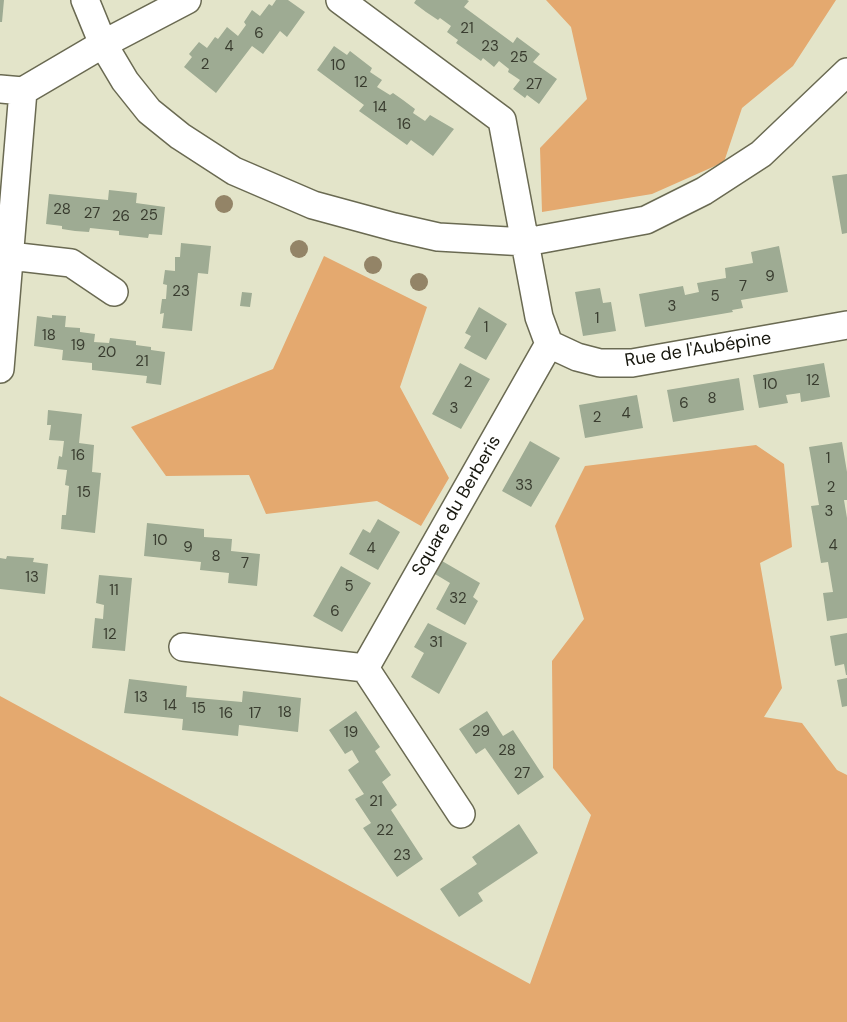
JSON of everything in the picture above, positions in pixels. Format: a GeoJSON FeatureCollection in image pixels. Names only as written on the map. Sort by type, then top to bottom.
{"type":"FeatureCollection","features":[{"type":"Feature","properties":{"kind":"street"},"geometry":{"type":"LineString","coordinates":[[86,0],[103,44],[125,81],[149,111],[180,136],[234,171],[313,204],[438,237],[526,242],[646,220],[704,191],[761,154],[847,72]]}},
{"type":"Feature","properties":{"kind":"street"},"geometry":{"type":"LineString","coordinates":[[1,354],[9,256],[12,90],[187,0]]}},
{"type":"Feature","properties":{"kind":"street"},"geometry":{"type":"LineString","coordinates":[[340,0],[502,120],[539,317],[549,344]]}},
{"type":"Feature","properties":{"kind":"street"},"geometry":{"type":"LineString","coordinates":[[9,256],[71,263],[114,292]]}},
{"type":"Feature","properties":{"kind":"street","name":"Rue de l'Aubépine"},"geometry":{"type":"LineString","coordinates":[[549,344],[577,357],[600,363],[632,363],[847,325]]}},
{"type":"Feature","properties":{"kind":"street","name":"Square du Berberis"},"geometry":{"type":"LineString","coordinates":[[365,668],[549,344]]}},
{"type":"Feature","properties":{"kind":"street"},"geometry":{"type":"LineString","coordinates":[[183,647],[365,668],[461,814]]}},
{"type":"Feature","properties":{"kind":"shaded area"},"geometry":{"type":"Polygon","coordinates":[[[546,0],[836,0],[793,66],[742,108],[724,162],[652,194],[542,212],[540,148],[587,99],[571,27],[546,0]]]}},
{"type":"Feature","properties":{"kind":"shaded area"},"geometry":{"type":"Polygon","coordinates":[[[324,256],[427,307],[400,387],[449,478],[421,526],[377,501],[266,514],[249,475],[166,476],[131,427],[273,369],[324,256]]]}},
{"type":"Feature","properties":{"kind":"shaded area"},"geometry":{"type":"Polygon","coordinates":[[[756,445],[784,464],[792,547],[760,563],[782,688],[764,717],[802,723],[837,770],[847,775],[847,1022],[0,1022],[0,696],[530,984],[591,815],[553,768],[552,661],[584,619],[555,526],[585,466],[756,445]]]}},
{"type":"Feature","properties":{"kind":"building"},"geometry":{"type":"Polygon","coordinates":[[[0,0],[4,0],[2,22],[0,22],[0,0]]]}},
{"type":"Feature","properties":{"kind":"building"},"geometry":{"type":"Polygon","coordinates":[[[276,0],[288,0],[305,12],[287,37],[280,31],[263,54],[252,46],[216,93],[184,67],[192,57],[189,54],[199,42],[207,48],[227,27],[238,36],[246,25],[244,22],[252,10],[260,16],[269,4],[272,6],[276,0]]]}},
{"type":"Feature","properties":{"kind":"building"},"geometry":{"type":"Polygon","coordinates":[[[416,0],[469,1],[464,7],[513,43],[517,37],[540,54],[533,62],[557,79],[539,104],[527,95],[525,98],[513,89],[520,80],[508,72],[509,69],[499,61],[494,67],[483,58],[481,61],[456,43],[458,40],[447,32],[451,26],[426,12],[414,3],[416,0]]]}},
{"type":"Feature","properties":{"kind":"building"},"geometry":{"type":"Polygon","coordinates":[[[334,46],[347,55],[350,51],[372,68],[370,72],[382,80],[377,87],[403,100],[415,109],[413,113],[425,121],[430,115],[454,129],[433,156],[411,140],[407,145],[359,111],[364,105],[317,70],[334,46]]]}},
{"type":"Feature","properties":{"kind":"building"},"geometry":{"type":"Polygon","coordinates":[[[847,174],[847,233],[842,234],[832,176],[847,174]]]}},
{"type":"Feature","properties":{"kind":"building"},"geometry":{"type":"Polygon","coordinates":[[[109,190],[137,193],[136,203],[165,207],[162,235],[149,234],[148,238],[119,235],[119,231],[90,228],[89,232],[75,231],[62,229],[62,226],[46,224],[49,194],[108,200],[109,190]]]}},
{"type":"Feature","properties":{"kind":"building"},"geometry":{"type":"Polygon","coordinates":[[[181,243],[211,246],[208,274],[198,273],[192,331],[162,328],[164,313],[160,314],[162,299],[166,299],[167,285],[163,284],[165,270],[175,271],[175,257],[180,257],[181,243]]]}},
{"type":"Feature","properties":{"kind":"building"},"geometry":{"type":"Polygon","coordinates":[[[779,246],[788,292],[741,300],[743,308],[732,310],[733,312],[645,327],[639,294],[683,286],[685,295],[699,292],[697,283],[726,278],[725,268],[753,263],[751,252],[779,246]]]}},
{"type":"Feature","properties":{"kind":"building"},"geometry":{"type":"Polygon","coordinates":[[[600,288],[603,303],[611,302],[616,331],[583,336],[575,292],[600,288]]]}},
{"type":"Feature","properties":{"kind":"building"},"geometry":{"type":"Polygon","coordinates":[[[242,292],[252,293],[250,307],[240,306],[242,292]]]}},
{"type":"Feature","properties":{"kind":"building"},"geometry":{"type":"Polygon","coordinates":[[[479,307],[507,324],[486,360],[464,348],[471,336],[465,333],[479,307]]]}},
{"type":"Feature","properties":{"kind":"building"},"geometry":{"type":"Polygon","coordinates":[[[52,315],[66,316],[65,327],[80,328],[80,332],[95,334],[94,342],[109,343],[110,338],[136,341],[136,345],[165,352],[161,385],[146,383],[147,376],[92,370],[92,363],[62,360],[63,350],[34,346],[37,316],[52,318],[52,315]]]}},
{"type":"Feature","properties":{"kind":"building"},"geometry":{"type":"Polygon","coordinates":[[[460,363],[490,379],[461,429],[432,414],[460,363]]]}},
{"type":"Feature","properties":{"kind":"building"},"geometry":{"type":"Polygon","coordinates":[[[824,363],[830,397],[801,402],[800,393],[786,395],[788,403],[759,408],[753,375],[824,363]]]}},
{"type":"Feature","properties":{"kind":"building"},"geometry":{"type":"Polygon","coordinates":[[[739,378],[744,410],[673,422],[667,390],[739,378]]]}},
{"type":"Feature","properties":{"kind":"building"},"geometry":{"type":"Polygon","coordinates":[[[637,395],[643,428],[585,438],[579,405],[637,395]]]}},
{"type":"Feature","properties":{"kind":"building"},"geometry":{"type":"Polygon","coordinates":[[[48,410],[82,414],[79,443],[94,445],[92,472],[101,473],[95,533],[61,529],[62,515],[66,515],[69,486],[65,485],[67,470],[57,469],[59,456],[62,457],[64,441],[49,440],[51,425],[47,425],[48,410]]]}},
{"type":"Feature","properties":{"kind":"building"},"geometry":{"type":"Polygon","coordinates":[[[530,441],[560,458],[531,507],[502,491],[530,441]]]}},
{"type":"Feature","properties":{"kind":"building"},"geometry":{"type":"Polygon","coordinates":[[[842,442],[847,472],[847,500],[844,500],[847,518],[847,618],[827,621],[823,593],[833,592],[828,562],[821,563],[811,506],[819,505],[809,447],[842,442]]]}},
{"type":"Feature","properties":{"kind":"building"},"geometry":{"type":"Polygon","coordinates":[[[378,519],[400,532],[378,570],[349,554],[363,529],[370,533],[378,519]]]}},
{"type":"Feature","properties":{"kind":"building"},"geometry":{"type":"Polygon","coordinates":[[[147,523],[204,529],[204,537],[232,539],[231,551],[260,554],[257,586],[228,583],[229,573],[200,570],[201,562],[144,556],[147,523]]]}},
{"type":"Feature","properties":{"kind":"building"},"geometry":{"type":"Polygon","coordinates":[[[7,556],[34,558],[33,562],[48,564],[45,594],[0,589],[0,558],[6,559],[7,556]]]}},
{"type":"Feature","properties":{"kind":"building"},"geometry":{"type":"Polygon","coordinates":[[[442,561],[480,583],[473,597],[478,601],[465,625],[436,609],[450,583],[435,574],[442,561]]]}},
{"type":"Feature","properties":{"kind":"building"},"geometry":{"type":"Polygon","coordinates":[[[341,566],[371,583],[342,632],[313,616],[341,566]]]}},
{"type":"Feature","properties":{"kind":"building"},"geometry":{"type":"Polygon","coordinates":[[[99,575],[132,578],[125,651],[92,648],[95,618],[103,619],[104,605],[96,603],[99,575]]]}},
{"type":"Feature","properties":{"kind":"building"},"geometry":{"type":"Polygon","coordinates":[[[428,623],[467,643],[439,694],[411,677],[424,653],[414,647],[428,623]]]}},
{"type":"Feature","properties":{"kind":"building"},"geometry":{"type":"Polygon","coordinates":[[[847,633],[846,675],[844,664],[835,666],[830,636],[847,633]]]}},
{"type":"Feature","properties":{"kind":"building"},"geometry":{"type":"Polygon","coordinates":[[[847,678],[847,706],[842,707],[837,680],[847,678]]]}},
{"type":"Feature","properties":{"kind":"building"},"geometry":{"type":"Polygon","coordinates":[[[129,679],[187,686],[186,697],[242,702],[243,691],[301,698],[298,732],[239,725],[238,736],[182,730],[183,719],[124,713],[129,679]]]}},
{"type":"Feature","properties":{"kind":"building"},"geometry":{"type":"Polygon","coordinates":[[[356,711],[380,747],[375,751],[391,775],[382,782],[397,805],[391,810],[423,859],[397,877],[363,828],[371,823],[355,799],[364,794],[348,770],[359,762],[352,750],[345,754],[329,730],[356,711]]]}},
{"type":"Feature","properties":{"kind":"building"},"geometry":{"type":"Polygon","coordinates":[[[487,711],[503,736],[513,730],[544,777],[518,795],[485,748],[476,754],[459,729],[487,711]]]}},
{"type":"Feature","properties":{"kind":"building"},"geometry":{"type":"Polygon","coordinates":[[[519,824],[538,853],[478,893],[483,901],[459,917],[440,889],[477,864],[472,857],[519,824]]]}}]}
